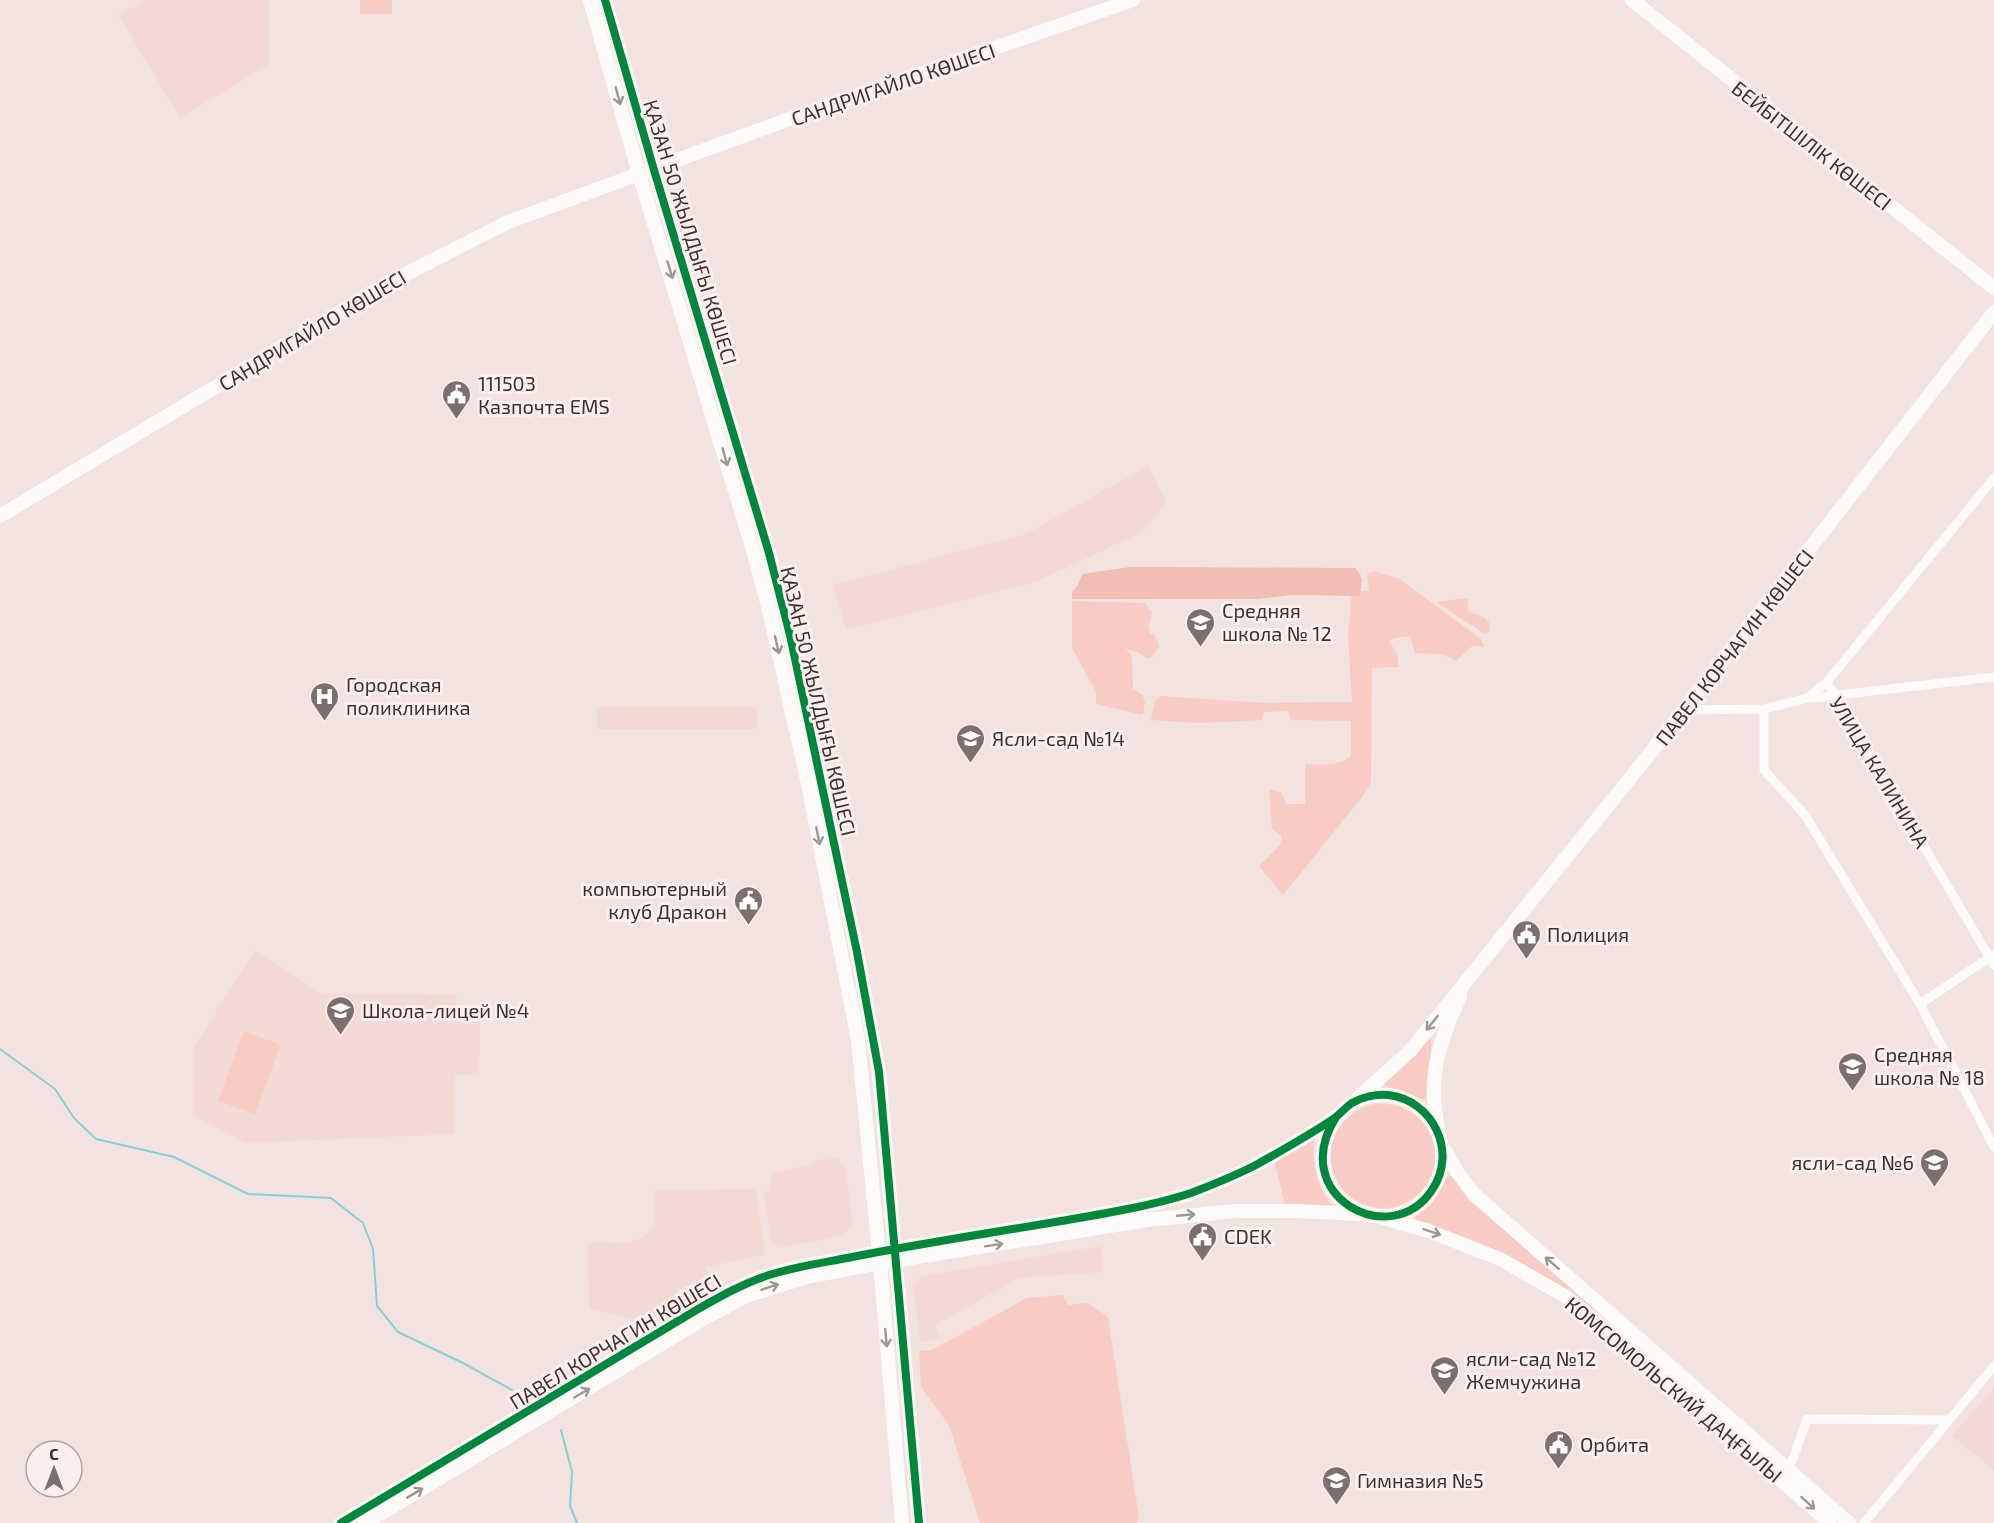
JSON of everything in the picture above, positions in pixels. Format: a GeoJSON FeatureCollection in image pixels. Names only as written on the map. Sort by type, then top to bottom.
{"type":"FeatureCollection","features":[{"type":"Feature","properties":{"kind":"street","name":"ҚАЗАН 50 ЖЫЛДЫҒЫ КӨШЕСІ"},"geometry":{"type":"LineString","coordinates":[[590,0],[614,55],[654,170],[753,501],[790,635],[857,952],[879,1072],[918,1521]]}},
{"type":"Feature","properties":{"kind":"street","name":"ҚАЗАН 50 ЖЫЛДЫҒЫ КӨШЕСІ"},"geometry":{"type":"LineString","coordinates":[[605,0],[639,174],[662,244],[769,610],[808,784],[858,1040],[902,1521]]}},
{"type":"Feature","properties":{"kind":"street","name":"САНДРИГАЙЛО КӨШЕСІ"},"geometry":{"type":"LineString","coordinates":[[0,516],[402,276],[508,222],[803,114],[1132,0]]}},
{"type":"Feature","properties":{"kind":"street","name":"БЕЙБІТШІЛІК КӨШЕСІ"},"geometry":{"type":"LineString","coordinates":[[1632,0],[1994,288]]}},
{"type":"Feature","properties":{"kind":"street"},"geometry":{"type":"LineString","coordinates":[[662,244],[676,241]]}},
{"type":"Feature","properties":{"kind":"street","name":"ПАВЕЛ КОРЧАГИН КӨШЕСІ"},"geometry":{"type":"LineString","coordinates":[[1353,1102],[1410,1051],[1684,710],[1994,312]]}},
{"type":"Feature","properties":{"kind":"street","name":"УЛИЦА КАЛИНИНА"},"geometry":{"type":"LineString","coordinates":[[1992,959],[1827,682],[1994,477]]}},
{"type":"Feature","properties":{"kind":"street"},"geometry":{"type":"LineString","coordinates":[[739,505],[753,501]]}},
{"type":"Feature","properties":{"kind":"street"},"geometry":{"type":"LineString","coordinates":[[1684,710],[1764,708],[1834,694],[1994,677]]}},
{"type":"Feature","properties":{"kind":"street"},"geometry":{"type":"LineString","coordinates":[[1808,698],[1827,682]]}},
{"type":"Feature","properties":{"kind":"street"},"geometry":{"type":"LineString","coordinates":[[1764,708],[1764,770],[1805,815],[1920,1004],[1994,1146]]}},
{"type":"Feature","properties":{"kind":"street"},"geometry":{"type":"LineString","coordinates":[[841,955],[857,952]]}},
{"type":"Feature","properties":{"kind":"street"},"geometry":{"type":"LineString","coordinates":[[1920,1004],[1992,959]]}},
{"type":"Feature","properties":{"kind":"street","name":"ПАВЕЛ КОРЧАГИН КӨШЕСІ"},"geometry":{"type":"LineString","coordinates":[[1441,1140],[1434,1082],[1436,1058],[1443,1035],[1468,978]]}},
{"type":"Feature","properties":{"kind":"street"},"geometry":{"type":"LineString","coordinates":[[1386,1095],[1403,1098],[1418,1106],[1431,1118],[1441,1140],[1443,1163],[1439,1178],[1431,1192],[1407,1212],[1391,1216],[1370,1215],[1350,1207],[1337,1196],[1327,1182],[1322,1165],[1324,1140],[1336,1117],[1353,1102],[1369,1096],[1386,1095]]}},
{"type":"Feature","properties":{"kind":"street","name":"ПАВЕЛ КОРЧАГИН КӨШЕСІ"},"geometry":{"type":"LineString","coordinates":[[961,1244],[1188,1194],[1255,1165],[1336,1117]]}},
{"type":"Feature","properties":{"kind":"street","name":"КОМСОМОЛЬСКИЙ ДАҢҒЫЛЫ"},"geometry":{"type":"LineString","coordinates":[[1441,1140],[1457,1172],[1476,1196],[1783,1473],[1830,1523]]}},
{"type":"Feature","properties":{"kind":"street","name":"ПАВЕЛ КОРЧАГИН КӨШЕСІ"},"geometry":{"type":"LineString","coordinates":[[341,1523],[698,1309],[743,1285],[772,1274],[805,1272],[961,1244],[1182,1215],[1236,1211],[1297,1211],[1370,1215]]}},
{"type":"Feature","properties":{"kind":"street","name":"КОМСОМОЛЬСКИЙ ДАҢҒЫЛЫ"},"geometry":{"type":"LineString","coordinates":[[1370,1215],[1429,1231],[1500,1259],[1565,1296],[1783,1473],[1850,1523]]}},
{"type":"Feature","properties":{"kind":"street","name":"ПАВЕЛ КОРЧАГИН КӨШЕСІ"},"geometry":{"type":"LineString","coordinates":[[364,1523],[703,1319],[746,1296],[805,1272]]}},
{"type":"Feature","properties":{"kind":"street"},"geometry":{"type":"LineString","coordinates":[[1866,1521],[1994,1366]]}},
{"type":"Feature","properties":{"kind":"street"},"geometry":{"type":"LineString","coordinates":[[1783,1473],[1794,1456],[1807,1419],[1948,1420]]}},
{"type":"Feature","properties":{"kind":"street"},"geometry":{"type":"LineString","coordinates":[[902,1521],[918,1521]]}},
{"type":"Feature","properties":{"kind":"shaded area"},"geometry":{"type":"Polygon","coordinates":[[[145,0],[269,0],[269,64],[180,118],[119,16],[145,0]]]}},
{"type":"Feature","properties":{"kind":"shaded area"},"geometry":{"type":"Polygon","coordinates":[[[360,0],[392,0],[392,14],[360,14],[360,0]]]}},
{"type":"Feature","properties":{"kind":"shaded area"},"geometry":{"type":"Polygon","coordinates":[[[1148,466],[1166,501],[1143,532],[1037,581],[846,630],[833,585],[1026,534],[1148,466]]]}},
{"type":"Feature","properties":{"kind":"shaded area"},"geometry":{"type":"Polygon","coordinates":[[[1130,567],[1356,568],[1362,579],[1360,596],[1293,595],[1256,599],[1072,599],[1072,592],[1078,585],[1082,574],[1130,567]]]}},
{"type":"Feature","properties":{"kind":"shaded area"},"geometry":{"type":"Polygon","coordinates":[[[1374,571],[1405,583],[1481,639],[1484,647],[1472,646],[1456,661],[1443,654],[1415,653],[1410,636],[1389,640],[1397,654],[1399,667],[1372,668],[1371,782],[1363,796],[1283,895],[1259,866],[1280,845],[1282,837],[1272,829],[1269,789],[1282,793],[1286,804],[1305,804],[1305,764],[1323,765],[1351,757],[1351,721],[1291,720],[1288,711],[1264,712],[1262,720],[1199,723],[1151,720],[1155,701],[1161,696],[1265,703],[1352,702],[1348,635],[1352,591],[1369,591],[1367,574],[1374,571]]]}},
{"type":"Feature","properties":{"kind":"shaded area"},"geometry":{"type":"Polygon","coordinates":[[[1468,598],[1468,611],[1485,618],[1490,624],[1490,631],[1485,634],[1436,602],[1468,598]]]}},
{"type":"Feature","properties":{"kind":"shaded area"},"geometry":{"type":"Polygon","coordinates":[[[1072,601],[1145,603],[1152,612],[1148,623],[1150,634],[1154,633],[1159,646],[1152,657],[1147,658],[1126,648],[1132,657],[1133,689],[1127,687],[1142,694],[1145,702],[1143,715],[1096,704],[1096,692],[1072,648],[1072,601]]]}},
{"type":"Feature","properties":{"kind":"shaded area"},"geometry":{"type":"Polygon","coordinates":[[[597,707],[757,707],[757,729],[597,729],[597,707]]]}},
{"type":"Feature","properties":{"kind":"shaded area","name":"Школа-лицей №4"},"geometry":{"type":"Polygon","coordinates":[[[255,951],[319,993],[457,995],[456,1022],[480,1022],[479,1075],[455,1075],[454,1134],[246,1143],[193,1115],[193,1048],[255,951]]]}},
{"type":"Feature","properties":{"kind":"shaded area"},"geometry":{"type":"Polygon","coordinates":[[[244,1031],[281,1045],[255,1114],[218,1101],[244,1031]]]}},
{"type":"Feature","properties":{"kind":"shaded area"},"geometry":{"type":"Polygon","coordinates":[[[1427,1038],[1431,1040],[1431,1044],[1425,1100],[1384,1085],[1384,1081],[1427,1038]]]}},
{"type":"Feature","properties":{"kind":"shaded area"},"geometry":{"type":"Polygon","coordinates":[[[1383,1104],[1403,1108],[1420,1119],[1431,1136],[1435,1156],[1431,1176],[1420,1193],[1403,1204],[1383,1208],[1363,1204],[1346,1193],[1335,1176],[1331,1156],[1335,1136],[1346,1119],[1363,1108],[1383,1104]]]}},
{"type":"Feature","properties":{"kind":"shaded area"},"geometry":{"type":"Polygon","coordinates":[[[1315,1136],[1313,1155],[1318,1181],[1332,1206],[1327,1208],[1285,1205],[1274,1159],[1315,1136]]]}},
{"type":"Feature","properties":{"kind":"shaded area"},"geometry":{"type":"Polygon","coordinates":[[[837,1158],[846,1168],[852,1224],[843,1235],[779,1248],[771,1242],[764,1194],[770,1189],[773,1174],[808,1166],[814,1161],[837,1158]]]}},
{"type":"Feature","properties":{"kind":"shaded area"},"geometry":{"type":"Polygon","coordinates":[[[1451,1175],[1456,1178],[1468,1200],[1638,1346],[1585,1306],[1418,1223],[1415,1216],[1433,1202],[1444,1180],[1451,1175]]]}},
{"type":"Feature","properties":{"kind":"shaded area"},"geometry":{"type":"Polygon","coordinates":[[[756,1189],[765,1254],[706,1267],[708,1276],[677,1290],[681,1297],[641,1321],[589,1309],[588,1242],[630,1243],[643,1237],[654,1225],[655,1190],[756,1189]]]}},
{"type":"Feature","properties":{"kind":"shaded area"},"geometry":{"type":"Polygon","coordinates":[[[1101,1246],[1103,1272],[1020,1278],[935,1325],[941,1337],[931,1341],[920,1341],[913,1285],[922,1276],[1101,1246]]]}},
{"type":"Feature","properties":{"kind":"shaded area"},"geometry":{"type":"Polygon","coordinates":[[[1062,1295],[1068,1305],[1088,1303],[1108,1317],[1139,1518],[1137,1523],[980,1523],[949,1425],[921,1387],[919,1351],[932,1350],[1027,1298],[1062,1295]]]}},
{"type":"Feature","properties":{"kind":"shaded area"},"geometry":{"type":"Polygon","coordinates":[[[1994,1388],[1994,1470],[1952,1436],[1994,1388]]]}},
{"type":"Feature","properties":{"kind":"waterway"},"geometry":{"type":"LineString","coordinates":[[0,1049],[55,1089],[74,1118],[96,1139],[174,1157],[248,1194],[331,1198],[363,1223],[373,1249],[377,1306],[398,1332],[465,1364],[512,1390]]}},
{"type":"Feature","properties":{"kind":"waterway"},"geometry":{"type":"LineString","coordinates":[[561,1430],[572,1472],[570,1506],[577,1523]]}},
{"type":"Feature","properties":{"kind":"cycle path"},"geometry":{"type":"LineString","coordinates":[[605,0],[769,553],[790,635],[857,952],[879,1072],[919,1523]]}},
{"type":"Feature","properties":{"kind":"cycle path"},"geometry":{"type":"LineString","coordinates":[[341,1523],[698,1309],[769,1275],[817,1263],[1144,1206],[1176,1198],[1215,1184],[1254,1166],[1326,1124],[1352,1103],[1374,1096],[1388,1095],[1404,1099],[1429,1117],[1437,1130],[1442,1160],[1439,1175],[1432,1190],[1414,1208],[1393,1216],[1370,1215],[1350,1206],[1334,1191],[1324,1170],[1324,1145],[1336,1117]]}},
{"type":"Feature","properties":{"kind":"place","name":"111503 Казпочта EMS"},"geometry":{"type":"Point","coordinates":[457,420]}},
{"type":"Feature","properties":{"kind":"place","name":"Средняя школа № 12"},"geometry":{"type":"Point","coordinates":[1201,648]}},
{"type":"Feature","properties":{"kind":"place","name":"Городская поликлиника"},"geometry":{"type":"Point","coordinates":[325,722]}},
{"type":"Feature","properties":{"kind":"place","name":"Ясли-сад №14"},"geometry":{"type":"Point","coordinates":[971,764]}},
{"type":"Feature","properties":{"kind":"place","name":"компьютерный клуб Дракон"},"geometry":{"type":"Point","coordinates":[748,926]}},
{"type":"Feature","properties":{"kind":"place","name":"Полиция"},"geometry":{"type":"Point","coordinates":[1526,960]}},
{"type":"Feature","properties":{"kind":"place","name":"Школа-лицей №4"},"geometry":{"type":"Point","coordinates":[341,1036]}},
{"type":"Feature","properties":{"kind":"place","name":"Средняя школа № 18"},"geometry":{"type":"Point","coordinates":[1853,1092]}},
{"type":"Feature","properties":{"kind":"place","name":"ясли-сад №6"},"geometry":{"type":"Point","coordinates":[1935,1188]}},
{"type":"Feature","properties":{"kind":"place","name":"CDEK"},"geometry":{"type":"Point","coordinates":[1203,1262]}},
{"type":"Feature","properties":{"kind":"place","name":"ясли-сад №12 Жемчужина"},"geometry":{"type":"Point","coordinates":[1445,1396]}},
{"type":"Feature","properties":{"kind":"place","name":"Орбита"},"geometry":{"type":"Point","coordinates":[1559,1470]}},
{"type":"Feature","properties":{"kind":"place","name":"Гимназия №5"},"geometry":{"type":"Point","coordinates":[1336,1506]}}]}
